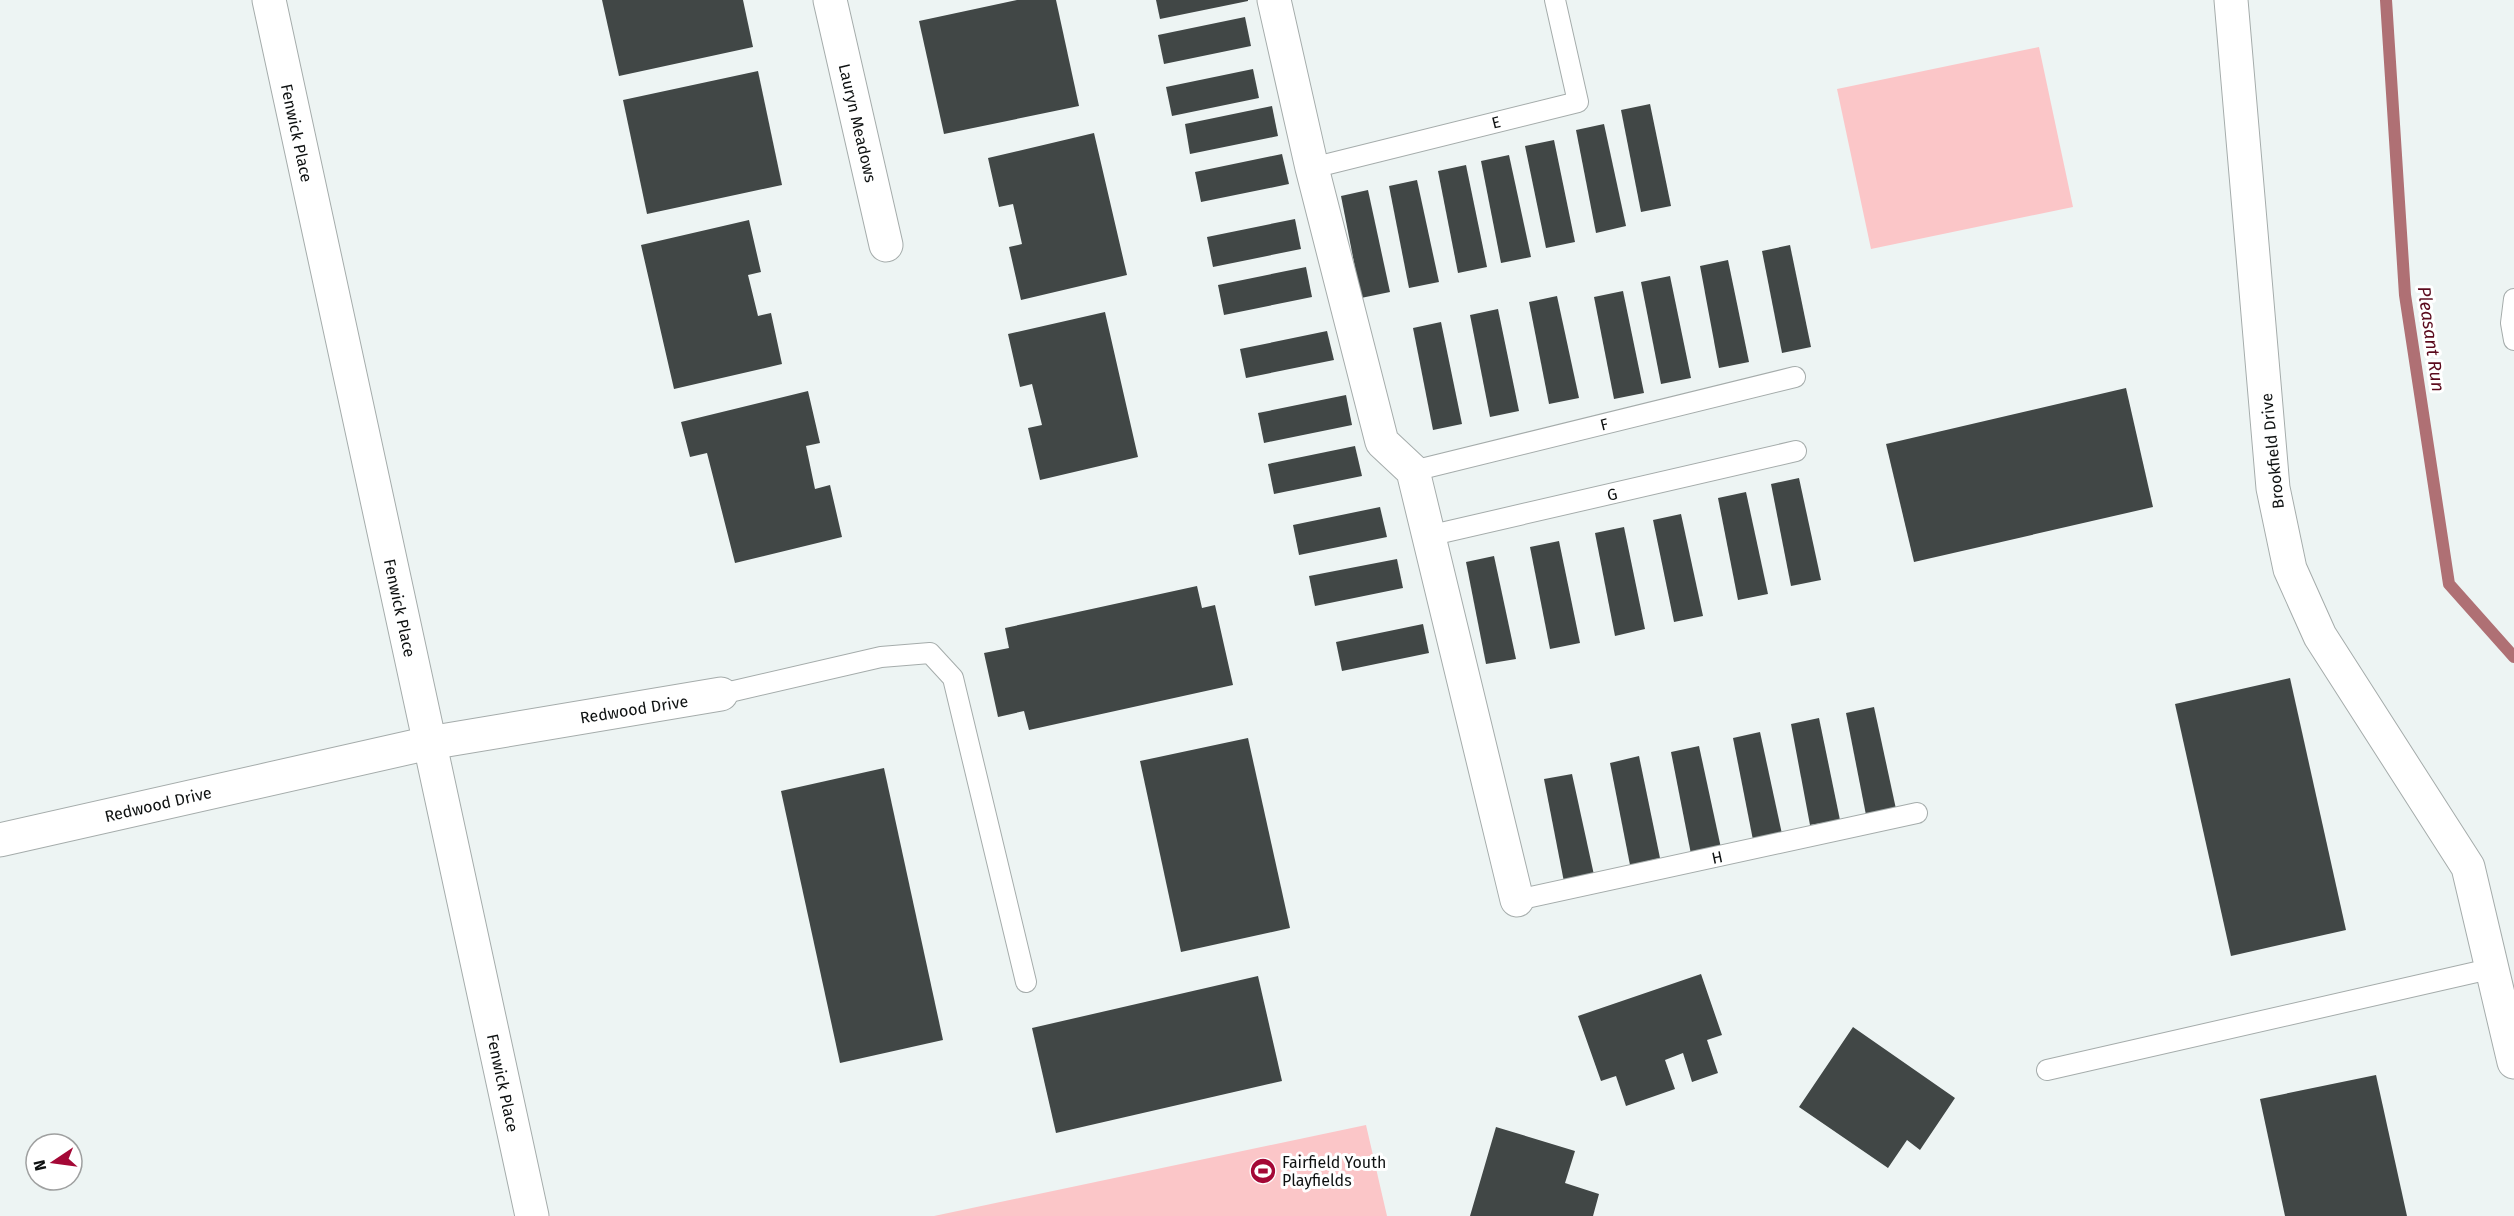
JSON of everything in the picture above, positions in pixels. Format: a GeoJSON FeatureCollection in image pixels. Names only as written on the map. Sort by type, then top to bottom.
{"type":"FeatureCollection","features":[{"type":"Feature","properties":{"kind":"street","name":"Fenwick Place"},"geometry":{"type":"LineString","coordinates":[[269,0],[532,1216]]}},
{"type":"Feature","properties":{"kind":"street","name":"Lauryn Meadows"},"geometry":{"type":"LineString","coordinates":[[830,0],[886,245]]}},
{"type":"Feature","properties":{"kind":"street"},"geometry":{"type":"LineString","coordinates":[[1274,0],[1312,168],[1383,442],[1413,471],[1517,900]]}},
{"type":"Feature","properties":{"kind":"street","name":"Brookfield Drive"},"geometry":{"type":"LineString","coordinates":[[2231,0],[2273,488],[2290,569],[2320,636],[2468,867],[2494,968],[2514,1062]]}},
{"type":"Feature","properties":{"kind":"street","name":"Redwood Drive"},"geometry":{"type":"LineString","coordinates":[[0,840],[429,743],[721,694]]}},
{"type":"Feature","properties":{"kind":"lane","name":"E"},"geometry":{"type":"LineString","coordinates":[[1312,168],[1578,102],[1555,0]]}},
{"type":"Feature","properties":{"kind":"lane"},"geometry":{"type":"LineString","coordinates":[[2514,299],[2511,322],[2514,340]]}},
{"type":"Feature","properties":{"kind":"lane","name":"F"},"geometry":{"type":"LineString","coordinates":[[1413,471],[1795,377]]}},
{"type":"Feature","properties":{"kind":"lane","name":"G"},"geometry":{"type":"LineString","coordinates":[[1428,536],[1796,451]]}},
{"type":"Feature","properties":{"kind":"lane","name":"Redwood Drive"},"geometry":{"type":"LineString","coordinates":[[721,694],[881,657],[930,653],[953,678],[1026,982]]}},
{"type":"Feature","properties":{"kind":"lane","name":"H"},"geometry":{"type":"LineString","coordinates":[[1517,900],[1917,813]]}},
{"type":"Feature","properties":{"kind":"lane"},"geometry":{"type":"LineString","coordinates":[[2047,1070],[2494,968]]}},
{"type":"Feature","properties":{"kind":"shaded area"},"geometry":{"type":"Polygon","coordinates":[[[2039,47],[2073,207],[1871,249],[1837,89],[2039,47]]]}},
{"type":"Feature","properties":{"kind":"shaded area","name":"Fairfield Youth Playfields"},"geometry":{"type":"Polygon","coordinates":[[[1366,1125],[1387,1216],[934,1216],[1366,1125]]]}},
{"type":"Feature","properties":{"kind":"building"},"geometry":{"type":"Polygon","coordinates":[[[602,0],[743,0],[753,47],[619,76],[602,0]]]}},
{"type":"Feature","properties":{"kind":"building"},"geometry":{"type":"Polygon","coordinates":[[[1017,0],[1056,0],[1079,106],[944,134],[919,21],[1017,0]]]}},
{"type":"Feature","properties":{"kind":"building"},"geometry":{"type":"Polygon","coordinates":[[[1156,0],[1248,0],[1248,1],[1160,19],[1156,0]]]}},
{"type":"Feature","properties":{"kind":"building"},"geometry":{"type":"Polygon","coordinates":[[[1245,17],[1251,46],[1164,64],[1158,35],[1245,17]]]}},
{"type":"Feature","properties":{"kind":"building"},"geometry":{"type":"Polygon","coordinates":[[[1253,69],[1259,98],[1172,116],[1166,87],[1253,69]]]}},
{"type":"Feature","properties":{"kind":"building"},"geometry":{"type":"Polygon","coordinates":[[[758,71],[782,185],[647,214],[623,100],[758,71]]]}},
{"type":"Feature","properties":{"kind":"building"},"geometry":{"type":"Polygon","coordinates":[[[1650,104],[1671,206],[1641,212],[1621,110],[1650,104]]]}},
{"type":"Feature","properties":{"kind":"building"},"geometry":{"type":"Polygon","coordinates":[[[1272,106],[1278,136],[1190,154],[1185,124],[1272,106]]]}},
{"type":"Feature","properties":{"kind":"building"},"geometry":{"type":"Polygon","coordinates":[[[1604,124],[1626,226],[1596,233],[1576,130],[1604,124]]]}},
{"type":"Feature","properties":{"kind":"building"},"geometry":{"type":"Polygon","coordinates":[[[1094,133],[1127,275],[1021,300],[1009,247],[1022,244],[1013,204],[999,207],[988,158],[1094,133]]]}},
{"type":"Feature","properties":{"kind":"building"},"geometry":{"type":"Polygon","coordinates":[[[1554,140],[1575,242],[1546,248],[1525,146],[1554,140]]]}},
{"type":"Feature","properties":{"kind":"building"},"geometry":{"type":"Polygon","coordinates":[[[1282,154],[1289,184],[1201,202],[1195,172],[1282,154]]]}},
{"type":"Feature","properties":{"kind":"building"},"geometry":{"type":"Polygon","coordinates":[[[1509,155],[1531,257],[1501,263],[1481,161],[1509,155]]]}},
{"type":"Feature","properties":{"kind":"building"},"geometry":{"type":"Polygon","coordinates":[[[1466,165],[1487,267],[1458,273],[1438,171],[1466,165]]]}},
{"type":"Feature","properties":{"kind":"building"},"geometry":{"type":"Polygon","coordinates":[[[1417,180],[1439,282],[1409,288],[1389,186],[1417,180]]]}},
{"type":"Feature","properties":{"kind":"building"},"geometry":{"type":"Polygon","coordinates":[[[1368,190],[1390,292],[1361,298],[1341,196],[1368,190]]]}},
{"type":"Feature","properties":{"kind":"building"},"geometry":{"type":"Polygon","coordinates":[[[1295,219],[1301,249],[1213,267],[1207,237],[1295,219]]]}},
{"type":"Feature","properties":{"kind":"building"},"geometry":{"type":"Polygon","coordinates":[[[749,220],[761,272],[748,275],[758,316],[771,313],[782,364],[674,389],[641,245],[749,220]]]}},
{"type":"Feature","properties":{"kind":"building"},"geometry":{"type":"Polygon","coordinates":[[[1790,245],[1811,347],[1782,353],[1762,251],[1790,245]]]}},
{"type":"Feature","properties":{"kind":"building"},"geometry":{"type":"Polygon","coordinates":[[[1728,260],[1749,362],[1719,368],[1700,266],[1728,260]]]}},
{"type":"Feature","properties":{"kind":"building"},"geometry":{"type":"Polygon","coordinates":[[[1306,267],[1312,297],[1224,315],[1218,285],[1306,267]]]}},
{"type":"Feature","properties":{"kind":"building"},"geometry":{"type":"Polygon","coordinates":[[[1670,276],[1691,378],[1661,384],[1641,282],[1670,276]]]}},
{"type":"Feature","properties":{"kind":"building"},"geometry":{"type":"Polygon","coordinates":[[[1623,291],[1644,393],[1614,399],[1594,297],[1623,291]]]}},
{"type":"Feature","properties":{"kind":"building"},"geometry":{"type":"Polygon","coordinates":[[[1557,296],[1579,398],[1549,404],[1529,302],[1557,296]]]}},
{"type":"Feature","properties":{"kind":"building"},"geometry":{"type":"Polygon","coordinates":[[[1498,309],[1519,411],[1490,417],[1470,315],[1498,309]]]}},
{"type":"Feature","properties":{"kind":"building"},"geometry":{"type":"Polygon","coordinates":[[[1105,312],[1138,457],[1040,480],[1028,428],[1042,425],[1032,384],[1020,387],[1008,334],[1105,312]]]}},
{"type":"Feature","properties":{"kind":"building"},"geometry":{"type":"Polygon","coordinates":[[[1441,322],[1462,424],[1433,430],[1413,328],[1441,322]]]}},
{"type":"Feature","properties":{"kind":"building"},"geometry":{"type":"Polygon","coordinates":[[[1327,331],[1334,360],[1246,378],[1240,349],[1327,331]]]}},
{"type":"Feature","properties":{"kind":"building"},"geometry":{"type":"Polygon","coordinates":[[[2126,388],[2153,507],[1914,562],[1886,444],[2126,388]]]}},
{"type":"Feature","properties":{"kind":"building"},"geometry":{"type":"Polygon","coordinates":[[[808,391],[820,443],[806,446],[815,489],[830,485],[842,537],[735,563],[707,453],[690,457],[681,422],[808,391]]]}},
{"type":"Feature","properties":{"kind":"building"},"geometry":{"type":"Polygon","coordinates":[[[1346,395],[1352,425],[1264,443],[1258,413],[1346,395]]]}},
{"type":"Feature","properties":{"kind":"building"},"geometry":{"type":"Polygon","coordinates":[[[1355,446],[1362,476],[1274,494],[1268,464],[1355,446]]]}},
{"type":"Feature","properties":{"kind":"building"},"geometry":{"type":"Polygon","coordinates":[[[1799,478],[1821,580],[1791,586],[1771,484],[1799,478]]]}},
{"type":"Feature","properties":{"kind":"building"},"geometry":{"type":"Polygon","coordinates":[[[1746,492],[1768,594],[1738,600],[1718,498],[1746,492]]]}},
{"type":"Feature","properties":{"kind":"building"},"geometry":{"type":"Polygon","coordinates":[[[1380,507],[1387,537],[1299,555],[1293,525],[1380,507]]]}},
{"type":"Feature","properties":{"kind":"building"},"geometry":{"type":"Polygon","coordinates":[[[1681,514],[1703,616],[1674,622],[1653,520],[1681,514]]]}},
{"type":"Feature","properties":{"kind":"building"},"geometry":{"type":"Polygon","coordinates":[[[1624,527],[1645,629],[1615,636],[1595,533],[1624,527]]]}},
{"type":"Feature","properties":{"kind":"building"},"geometry":{"type":"Polygon","coordinates":[[[1559,541],[1580,643],[1550,649],[1530,547],[1559,541]]]}},
{"type":"Feature","properties":{"kind":"building"},"geometry":{"type":"Polygon","coordinates":[[[1494,556],[1516,659],[1486,664],[1466,562],[1494,556]]]}},
{"type":"Feature","properties":{"kind":"building"},"geometry":{"type":"Polygon","coordinates":[[[1397,559],[1403,588],[1315,606],[1309,576],[1397,559]]]}},
{"type":"Feature","properties":{"kind":"building"},"geometry":{"type":"Polygon","coordinates":[[[1197,586],[1202,608],[1215,605],[1233,685],[1029,730],[1024,711],[998,717],[984,653],[1009,648],[1005,628],[1197,586]]]}},
{"type":"Feature","properties":{"kind":"building"},"geometry":{"type":"Polygon","coordinates":[[[1423,624],[1429,653],[1342,671],[1336,642],[1423,624]]]}},
{"type":"Feature","properties":{"kind":"building"},"geometry":{"type":"Polygon","coordinates":[[[2290,678],[2346,930],[2231,956],[2175,704],[2290,678]]]}},
{"type":"Feature","properties":{"kind":"building"},"geometry":{"type":"Polygon","coordinates":[[[1874,707],[1896,809],[1866,815],[1846,713],[1874,707]]]}},
{"type":"Feature","properties":{"kind":"building"},"geometry":{"type":"Polygon","coordinates":[[[1819,718],[1840,820],[1810,825],[1791,724],[1819,718]]]}},
{"type":"Feature","properties":{"kind":"building"},"geometry":{"type":"Polygon","coordinates":[[[1760,732],[1782,834],[1753,840],[1733,738],[1760,732]]]}},
{"type":"Feature","properties":{"kind":"building"},"geometry":{"type":"Polygon","coordinates":[[[1248,738],[1290,928],[1181,952],[1140,761],[1248,738]]]}},
{"type":"Feature","properties":{"kind":"building"},"geometry":{"type":"Polygon","coordinates":[[[1699,746],[1721,848],[1691,854],[1671,752],[1699,746]]]}},
{"type":"Feature","properties":{"kind":"building"},"geometry":{"type":"Polygon","coordinates":[[[1639,756],[1660,858],[1630,865],[1610,763],[1639,756]]]}},
{"type":"Feature","properties":{"kind":"building"},"geometry":{"type":"Polygon","coordinates":[[[884,768],[943,1040],[840,1063],[781,791],[884,768]]]}},
{"type":"Feature","properties":{"kind":"building"},"geometry":{"type":"Polygon","coordinates":[[[1572,774],[1594,875],[1564,882],[1544,779],[1572,774]]]}},
{"type":"Feature","properties":{"kind":"building"},"geometry":{"type":"Polygon","coordinates":[[[1701,974],[1722,1035],[1707,1040],[1718,1073],[1692,1082],[1683,1053],[1665,1060],[1675,1089],[1626,1106],[1616,1076],[1601,1081],[1578,1016],[1701,974]]]}},
{"type":"Feature","properties":{"kind":"building"},"geometry":{"type":"Polygon","coordinates":[[[1258,976],[1282,1081],[1056,1133],[1032,1028],[1258,976]]]}},
{"type":"Feature","properties":{"kind":"building"},"geometry":{"type":"Polygon","coordinates":[[[1853,1027],[1955,1098],[1920,1150],[1907,1140],[1888,1168],[1799,1107],[1853,1027]]]}},
{"type":"Feature","properties":{"kind":"building"},"geometry":{"type":"Polygon","coordinates":[[[2376,1075],[2407,1216],[2285,1216],[2260,1099],[2376,1075]]]}},
{"type":"Feature","properties":{"kind":"building"},"geometry":{"type":"Polygon","coordinates":[[[1496,1127],[1575,1151],[1565,1183],[1599,1194],[1593,1216],[1470,1216],[1496,1127]]]}},
{"type":"Feature","properties":{"kind":"waterway","name":"Pleasant Run"},"geometry":{"type":"LineString","coordinates":[[2386,0],[2405,295],[2449,584],[2514,657]]}},
{"type":"Feature","properties":{"kind":"place","name":"Fairfield Youth Playfields"},"geometry":{"type":"Point","coordinates":[1263,1171]}}]}
